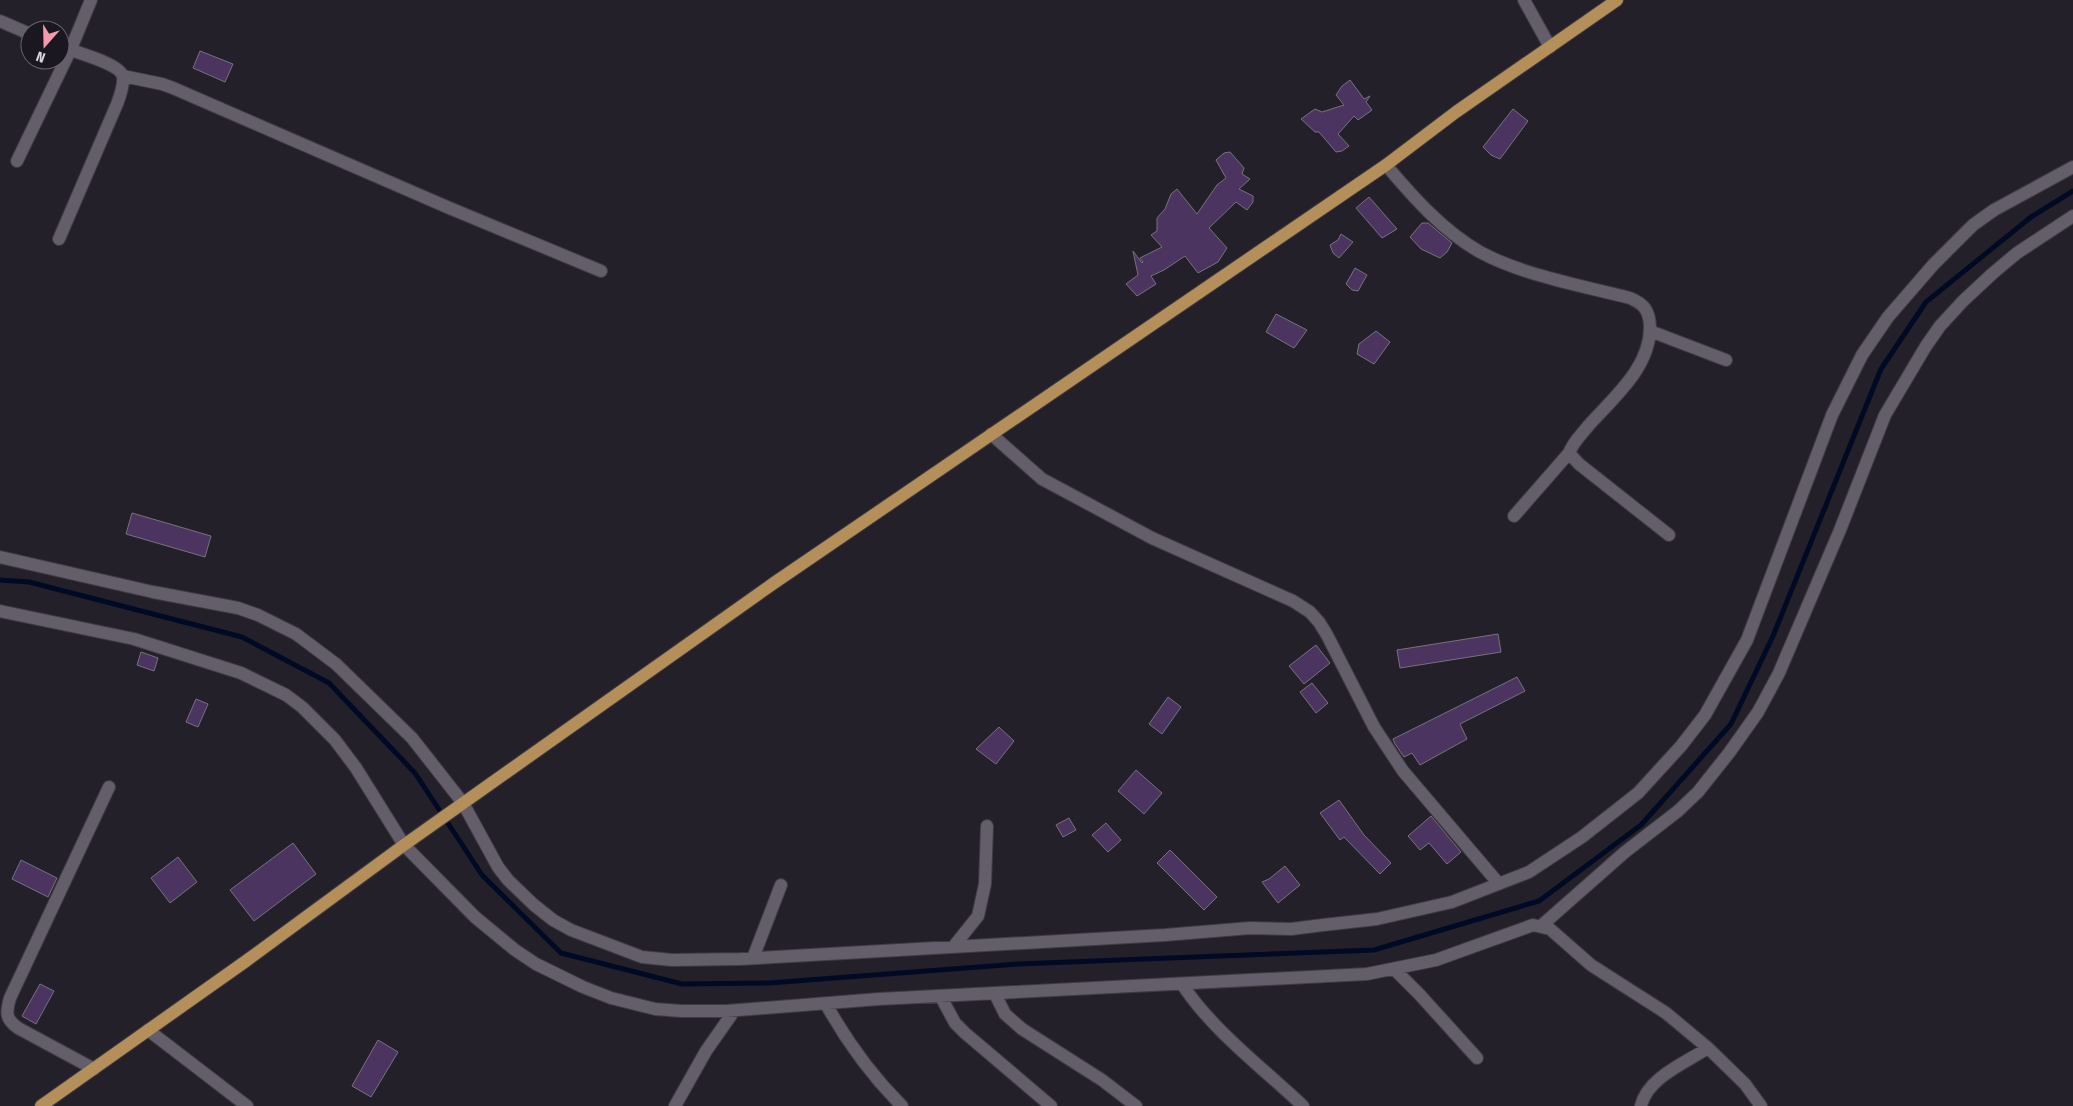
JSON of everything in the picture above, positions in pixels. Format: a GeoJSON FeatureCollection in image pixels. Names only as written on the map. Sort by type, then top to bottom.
{"type":"FeatureCollection","features":[{"type":"Feature","properties":{"kind":"main road"},"geometry":{"type":"LineString","coordinates":[[41,1106],[404,845],[774,583],[1386,165],[1456,112],[1617,0]]}},
{"type":"Feature","properties":{"kind":"street"},"geometry":{"type":"LineString","coordinates":[[70,39],[91,0]]}},
{"type":"Feature","properties":{"kind":"street"},"geometry":{"type":"LineString","coordinates":[[1524,0],[1550,47]]}},
{"type":"Feature","properties":{"kind":"street"},"geometry":{"type":"LineString","coordinates":[[0,21],[20,30]]}},
{"type":"Feature","properties":{"kind":"street"},"geometry":{"type":"LineString","coordinates":[[59,239],[117,104],[122,90],[123,76],[119,69],[110,64],[70,50]]}},
{"type":"Feature","properties":{"kind":"street"},"geometry":{"type":"LineString","coordinates":[[17,161],[56,70]]}},
{"type":"Feature","properties":{"kind":"street"},"geometry":{"type":"LineString","coordinates":[[123,76],[173,88],[447,207],[601,271]]}},
{"type":"Feature","properties":{"kind":"street"},"geometry":{"type":"LineString","coordinates":[[1386,165],[1413,198],[1452,232],[1479,252],[1523,270],[1630,298],[1640,302],[1647,309],[1650,331],[1646,352],[1636,369],[1576,440],[1569,453],[1514,516]]}},
{"type":"Feature","properties":{"kind":"street"},"geometry":{"type":"LineString","coordinates":[[0,557],[152,592],[238,608],[258,615],[296,634],[330,659],[412,738],[463,803],[485,846],[508,880],[534,905],[570,930],[642,957],[672,960],[752,958],[1165,935],[1250,928],[1291,929],[1377,919],[1452,902],[1529,872],[1589,832],[1638,793],[1681,746],[1705,715],[1747,640],[1832,415],[1862,355],[1888,317],[1933,265],[1973,225],[1994,210],[2073,167]]}},
{"type":"Feature","properties":{"kind":"street"},"geometry":{"type":"LineString","coordinates":[[1541,926],[1625,852],[1678,811],[1698,792],[1734,747],[1758,712],[1780,673],[1840,530],[1885,415],[1926,346],[1940,326],[1992,274],[2017,253],[2073,216]]}},
{"type":"Feature","properties":{"kind":"street"},"geometry":{"type":"LineString","coordinates":[[1650,331],[1726,360]]}},
{"type":"Feature","properties":{"kind":"street"},"geometry":{"type":"LineString","coordinates":[[992,434],[1042,479],[1152,538],[1279,594],[1310,612],[1327,635],[1374,727],[1403,771],[1499,884]]}},
{"type":"Feature","properties":{"kind":"street"},"geometry":{"type":"LineString","coordinates":[[1569,453],[1579,464],[1670,534]]}},
{"type":"Feature","properties":{"kind":"street"},"geometry":{"type":"LineString","coordinates":[[0,611],[134,639],[241,673],[286,695],[302,707],[335,740],[356,768],[404,845],[475,917],[515,950],[551,971],[612,998],[655,1009],[680,1012],[734,1011],[879,999],[1367,974],[1436,960],[1533,925],[1550,929],[1591,965],[1666,1013],[1708,1048],[1745,1084],[1760,1106]]}},
{"type":"Feature","properties":{"kind":"street"},"geometry":{"type":"LineString","coordinates":[[94,1069],[10,1023],[5,1012],[109,787]]}},
{"type":"Feature","properties":{"kind":"street"},"geometry":{"type":"LineString","coordinates":[[954,946],[978,916],[985,884],[987,826]]}},
{"type":"Feature","properties":{"kind":"street"},"geometry":{"type":"LineString","coordinates":[[752,958],[781,885]]}},
{"type":"Feature","properties":{"kind":"street"},"geometry":{"type":"LineString","coordinates":[[1394,969],[1420,995],[1476,1058]]}},
{"type":"Feature","properties":{"kind":"street"},"geometry":{"type":"LineString","coordinates":[[1182,984],[1212,1022],[1303,1106]]}},
{"type":"Feature","properties":{"kind":"street"},"geometry":{"type":"LineString","coordinates":[[995,994],[1005,1014],[1022,1029],[1102,1080],[1136,1106]]}},
{"type":"Feature","properties":{"kind":"street"},"geometry":{"type":"LineString","coordinates":[[941,997],[955,1023],[1050,1106]]}},
{"type":"Feature","properties":{"kind":"street"},"geometry":{"type":"LineString","coordinates":[[826,1004],[844,1037],[858,1057],[880,1084],[902,1106]]}},
{"type":"Feature","properties":{"kind":"street"},"geometry":{"type":"LineString","coordinates":[[675,1106],[706,1051],[734,1011]]}},
{"type":"Feature","properties":{"kind":"street"},"geometry":{"type":"LineString","coordinates":[[148,1030],[247,1106]]}},
{"type":"Feature","properties":{"kind":"street"},"geometry":{"type":"LineString","coordinates":[[1641,1106],[1647,1089],[1657,1080],[1708,1048]]}},
{"type":"Feature","properties":{"kind":"building"},"geometry":{"type":"Polygon","coordinates":[[[200,51],[233,64],[225,82],[193,68],[200,51]]]}},
{"type":"Feature","properties":{"kind":"building"},"geometry":{"type":"Polygon","coordinates":[[[1350,80],[1364,99],[1370,96],[1366,102],[1372,110],[1358,120],[1354,116],[1338,134],[1349,146],[1342,151],[1336,152],[1319,132],[1315,132],[1301,119],[1315,109],[1322,112],[1344,105],[1336,95],[1342,86],[1350,80]]]}},
{"type":"Feature","properties":{"kind":"building"},"geometry":{"type":"Polygon","coordinates":[[[1513,109],[1528,121],[1500,159],[1491,155],[1483,147],[1513,109]]]}},
{"type":"Feature","properties":{"kind":"building"},"geometry":{"type":"Polygon","coordinates":[[[1230,152],[1244,168],[1242,174],[1250,179],[1239,189],[1253,196],[1253,202],[1247,210],[1236,202],[1209,228],[1227,248],[1218,262],[1198,273],[1185,256],[1151,276],[1156,284],[1137,296],[1126,284],[1138,275],[1133,251],[1142,263],[1140,258],[1162,247],[1151,235],[1157,231],[1157,218],[1165,209],[1171,194],[1177,189],[1197,214],[1217,185],[1226,178],[1216,160],[1224,153],[1230,152]]]}},
{"type":"Feature","properties":{"kind":"building"},"geometry":{"type":"Polygon","coordinates":[[[1369,197],[1397,229],[1382,238],[1356,208],[1369,197]]]}},
{"type":"Feature","properties":{"kind":"building"},"geometry":{"type":"Polygon","coordinates":[[[1422,223],[1428,223],[1452,243],[1447,252],[1440,258],[1421,249],[1410,237],[1422,223]]]}},
{"type":"Feature","properties":{"kind":"building"},"geometry":{"type":"Polygon","coordinates":[[[1341,234],[1353,242],[1339,258],[1333,253],[1330,245],[1338,240],[1341,234]]]}},
{"type":"Feature","properties":{"kind":"building"},"geometry":{"type":"Polygon","coordinates":[[[1355,268],[1367,275],[1358,291],[1352,290],[1346,284],[1355,268]]]}},
{"type":"Feature","properties":{"kind":"building"},"geometry":{"type":"Polygon","coordinates":[[[1276,314],[1307,330],[1294,348],[1266,332],[1276,314]]]}},
{"type":"Feature","properties":{"kind":"building"},"geometry":{"type":"Polygon","coordinates":[[[1376,331],[1390,342],[1374,364],[1357,354],[1359,344],[1376,331]]]}},
{"type":"Feature","properties":{"kind":"building"},"geometry":{"type":"Polygon","coordinates":[[[132,513],[211,536],[205,557],[126,534],[132,513]]]}},
{"type":"Feature","properties":{"kind":"building"},"geometry":{"type":"Polygon","coordinates":[[[1498,634],[1501,652],[1400,668],[1397,650],[1498,634]]]}},
{"type":"Feature","properties":{"kind":"building"},"geometry":{"type":"Polygon","coordinates":[[[1316,645],[1330,663],[1304,684],[1289,666],[1316,645]]]}},
{"type":"Feature","properties":{"kind":"building"},"geometry":{"type":"Polygon","coordinates":[[[141,652],[158,658],[154,671],[137,665],[141,652]]]}},
{"type":"Feature","properties":{"kind":"building"},"geometry":{"type":"Polygon","coordinates":[[[1517,677],[1525,691],[1460,724],[1467,739],[1420,765],[1412,753],[1404,757],[1395,744],[1393,739],[1517,677]]]}},
{"type":"Feature","properties":{"kind":"building"},"geometry":{"type":"Polygon","coordinates":[[[1312,683],[1328,703],[1316,713],[1300,692],[1312,683]]]}},
{"type":"Feature","properties":{"kind":"building"},"geometry":{"type":"Polygon","coordinates":[[[1168,697],[1181,707],[1162,734],[1149,724],[1168,697]]]}},
{"type":"Feature","properties":{"kind":"building"},"geometry":{"type":"Polygon","coordinates":[[[196,699],[208,704],[198,727],[186,722],[196,699]]]}},
{"type":"Feature","properties":{"kind":"building"},"geometry":{"type":"Polygon","coordinates":[[[999,727],[1014,741],[996,764],[976,749],[999,727]]]}},
{"type":"Feature","properties":{"kind":"building"},"geometry":{"type":"Polygon","coordinates":[[[1136,770],[1162,793],[1144,814],[1118,791],[1136,770]]]}},
{"type":"Feature","properties":{"kind":"building"},"geometry":{"type":"Polygon","coordinates":[[[1339,800],[1364,835],[1391,863],[1380,874],[1344,837],[1340,840],[1320,813],[1339,800]]]}},
{"type":"Feature","properties":{"kind":"building"},"geometry":{"type":"Polygon","coordinates":[[[1431,816],[1461,852],[1447,864],[1429,843],[1420,850],[1408,836],[1431,816]]]}},
{"type":"Feature","properties":{"kind":"building"},"geometry":{"type":"Polygon","coordinates":[[[1069,818],[1076,830],[1063,837],[1056,825],[1069,818]]]}},
{"type":"Feature","properties":{"kind":"building"},"geometry":{"type":"Polygon","coordinates":[[[1106,823],[1121,840],[1108,852],[1092,835],[1106,823]]]}},
{"type":"Feature","properties":{"kind":"building"},"geometry":{"type":"Polygon","coordinates":[[[293,843],[316,874],[254,921],[230,890],[293,843]]]}},
{"type":"Feature","properties":{"kind":"building"},"geometry":{"type":"Polygon","coordinates":[[[1170,850],[1217,897],[1204,910],[1157,863],[1170,850]]]}},
{"type":"Feature","properties":{"kind":"building"},"geometry":{"type":"Polygon","coordinates":[[[178,857],[197,882],[170,903],[151,878],[178,857]]]}},
{"type":"Feature","properties":{"kind":"building"},"geometry":{"type":"Polygon","coordinates":[[[21,860],[57,878],[48,897],[12,879],[21,860]]]}},
{"type":"Feature","properties":{"kind":"building"},"geometry":{"type":"Polygon","coordinates":[[[1285,866],[1300,885],[1278,903],[1262,882],[1269,879],[1285,866]]]}},
{"type":"Feature","properties":{"kind":"building"},"geometry":{"type":"Polygon","coordinates":[[[40,984],[54,991],[36,1024],[22,1016],[40,984]]]}},
{"type":"Feature","properties":{"kind":"building"},"geometry":{"type":"Polygon","coordinates":[[[378,1040],[398,1052],[371,1097],[352,1086],[378,1040]]]}},
{"type":"Feature","properties":{"kind":"waterway"},"geometry":{"type":"LineString","coordinates":[[0,580],[29,582],[242,637],[329,683],[415,773],[482,875],[561,953],[682,984],[769,983],[1018,964],[1374,950],[1539,901],[1641,825],[1731,724],[1773,636],[1881,369],[1926,302],[2031,217],[2073,191]]}}]}
